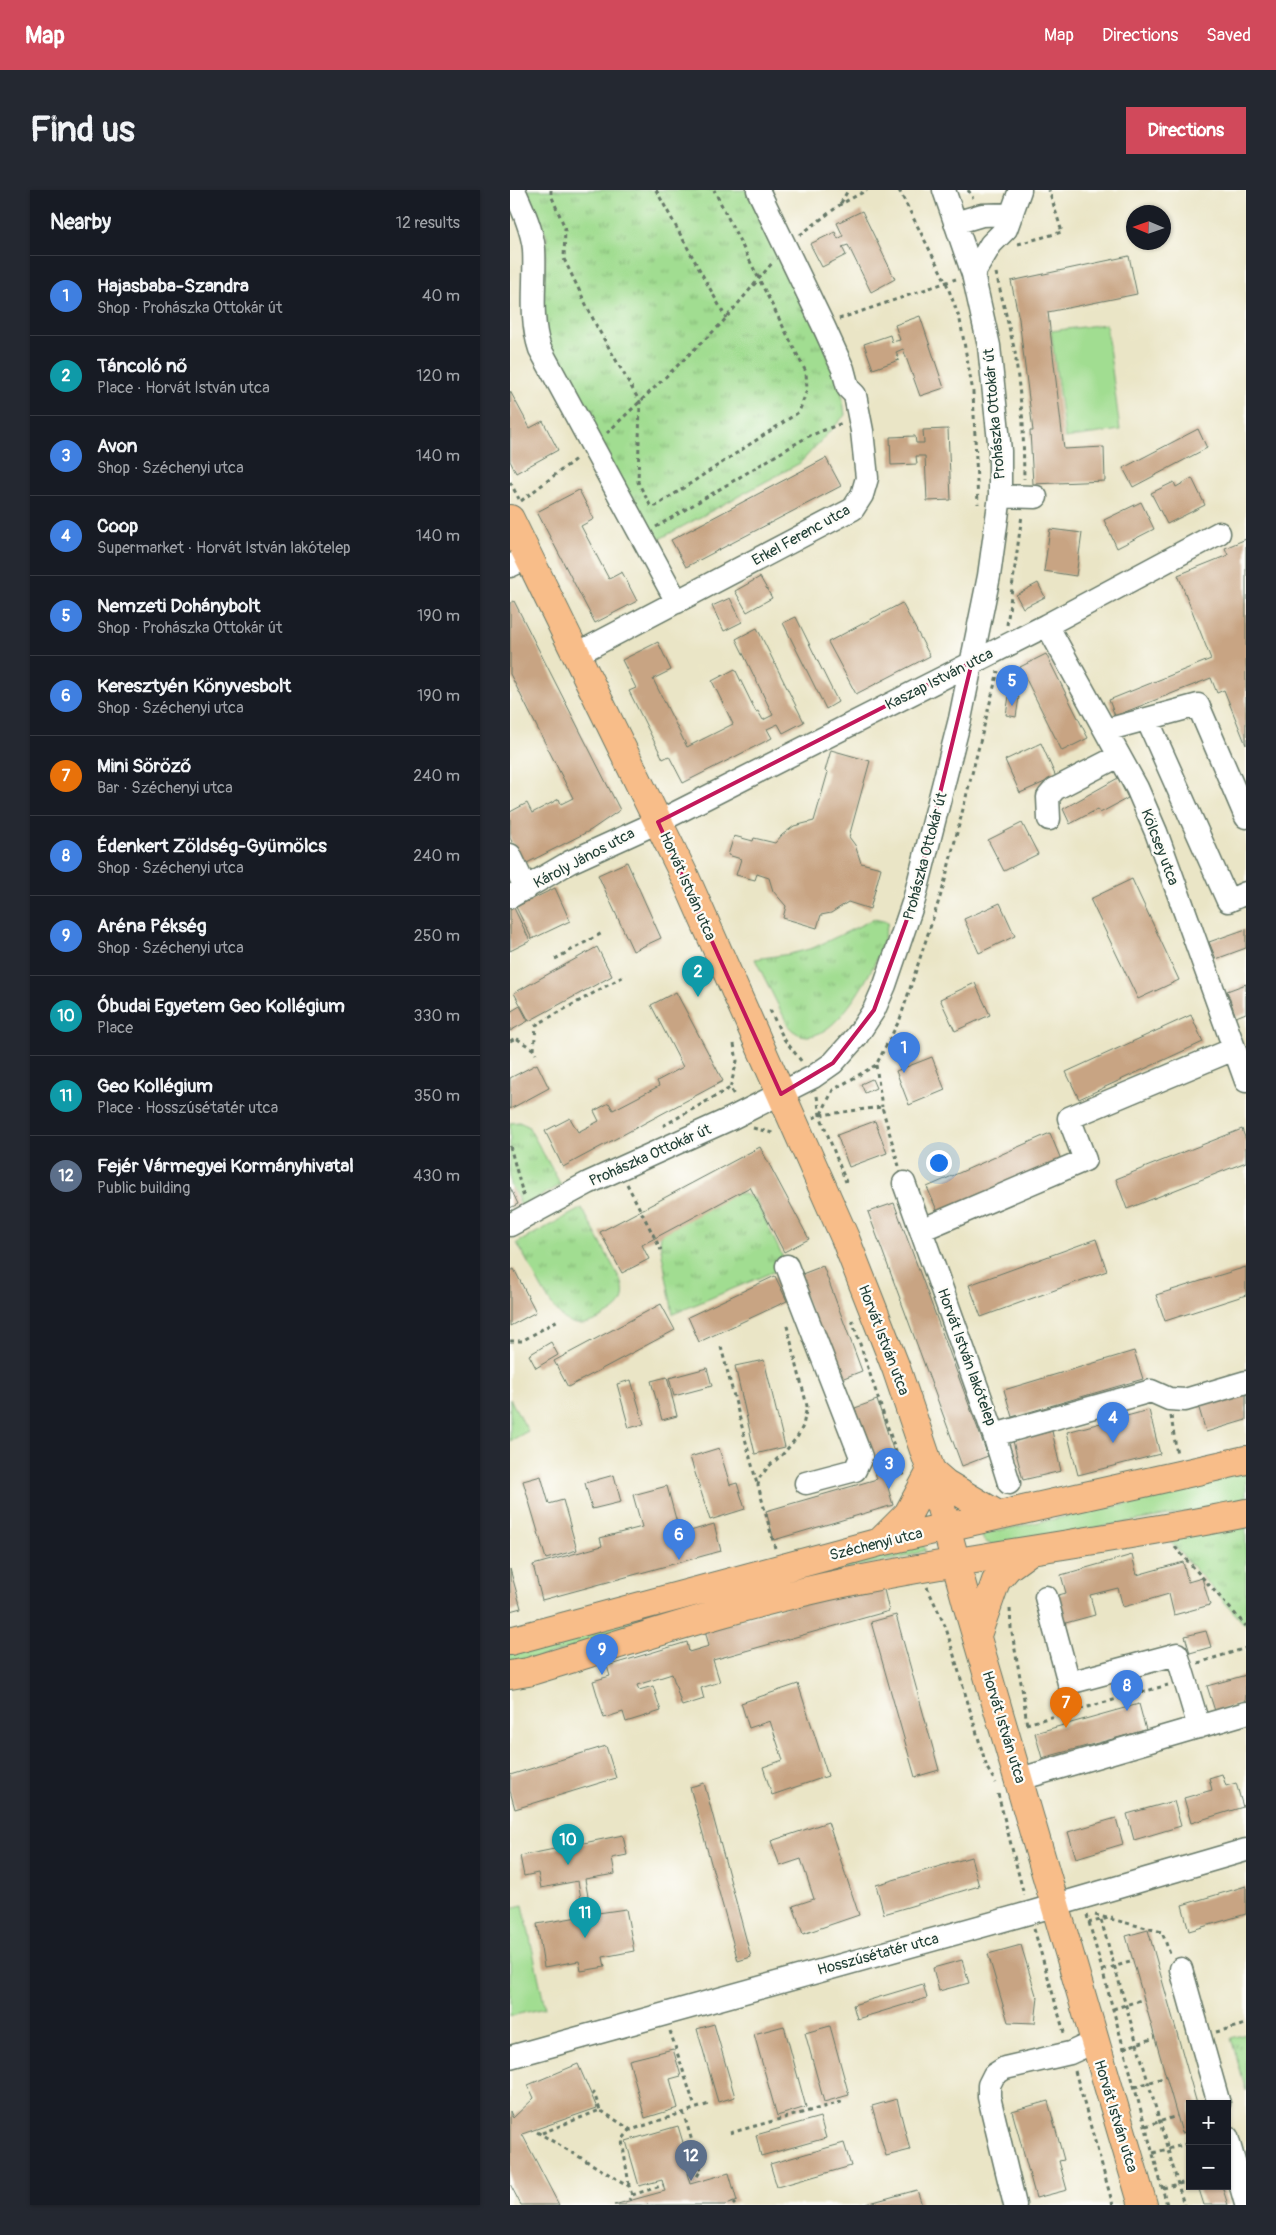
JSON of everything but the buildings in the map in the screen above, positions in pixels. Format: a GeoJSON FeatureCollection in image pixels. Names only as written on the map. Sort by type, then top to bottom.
{"type":"FeatureCollection","features":[{"type":"Feature","properties":{"kind":"main road","name":"Horvát István utca"},"geometry":{"type":"LineString","coordinates":[[515,511],[520,561],[577,654],[658,822],[845,1238],[896,1368],[931,1471],[1094,2042],[1153,2197]]}},
{"type":"Feature","properties":{"kind":"main road","name":"Széchenyi utca"},"geometry":{"type":"LineString","coordinates":[[510,1641],[880,1542],[1246,1460]]}},
{"type":"Feature","properties":{"kind":"main road"},"geometry":{"type":"LineString","coordinates":[[880,1542],[908,1514],[931,1471],[946,1484],[998,1515]]}},
{"type":"Feature","properties":{"kind":"main road","name":"Széchenyi utca"},"geometry":{"type":"LineString","coordinates":[[510,1675],[528,1672],[758,1603],[848,1582],[956,1561],[1246,1513]]}},
{"type":"Feature","properties":{"kind":"main road"},"geometry":{"type":"LineString","coordinates":[[977,1635],[996,1581],[1008,1567],[1031,1550]]}},
{"type":"Feature","properties":{"kind":"street","name":"Erkel Ferenc utca"},"geometry":{"type":"LineString","coordinates":[[577,654],[853,509],[862,495],[867,478],[855,395],[848,388],[824,327],[758,190]]}},
{"type":"Feature","properties":{"kind":"street","name":"Prohászka Ottokár út"},"geometry":{"type":"LineString","coordinates":[[510,1225],[588,1183],[781,1094],[813,1077],[833,1063],[857,1036],[874,1010],[895,959],[934,828],[972,662],[989,576],[1000,496],[1000,451],[989,346],[973,274],[944,190]]}},
{"type":"Feature","properties":{"kind":"street"},"geometry":{"type":"LineString","coordinates":[[973,274],[991,244],[1010,230],[1020,190]]}},
{"type":"Feature","properties":{"kind":"street"},"geometry":{"type":"LineString","coordinates":[[514,194],[534,246],[535,334],[540,349],[677,602]]}},
{"type":"Feature","properties":{"kind":"street"},"geometry":{"type":"LineString","coordinates":[[955,223],[970,236],[980,237],[1010,230]]}},
{"type":"Feature","properties":{"kind":"street"},"geometry":{"type":"LineString","coordinates":[[1000,496],[1036,497]]}},
{"type":"Feature","properties":{"kind":"street","name":"Kaszap István utca"},"geometry":{"type":"LineString","coordinates":[[658,822],[1047,625],[1219,533]]}},
{"type":"Feature","properties":{"kind":"street","name":"Kölcsey utca"},"geometry":{"type":"LineString","coordinates":[[1047,625],[1137,788],[1156,832],[1246,1081]]}},
{"type":"Feature","properties":{"kind":"street"},"geometry":{"type":"LineString","coordinates":[[1106,730],[1198,705],[1246,817]]}},
{"type":"Feature","properties":{"kind":"street"},"geometry":{"type":"LineString","coordinates":[[1147,719],[1228,901],[1246,893]]}},
{"type":"Feature","properties":{"kind":"street"},"geometry":{"type":"LineString","coordinates":[[1048,819],[1048,797],[1055,789],[1119,756]]}},
{"type":"Feature","properties":{"kind":"street","name":"Károly János utca"},"geometry":{"type":"LineString","coordinates":[[518,893],[570,862],[658,822]]}},
{"type":"Feature","properties":{"kind":"street"},"geometry":{"type":"LineString","coordinates":[[510,856],[518,893]]}},
{"type":"Feature","properties":{"kind":"street"},"geometry":{"type":"LineString","coordinates":[[922,1230],[1084,1160],[1070,1118],[1234,1049]]}},
{"type":"Feature","properties":{"kind":"street","name":"Horvát István lakótelep"},"geometry":{"type":"LineString","coordinates":[[904,1183],[994,1435],[1151,1391],[1169,1399],[1185,1400],[1246,1382]]}},
{"type":"Feature","properties":{"kind":"street"},"geometry":{"type":"LineString","coordinates":[[787,1266],[861,1457],[855,1470],[806,1483]]}},
{"type":"Feature","properties":{"kind":"street"},"geometry":{"type":"LineString","coordinates":[[994,1435],[1009,1483]]}},
{"type":"Feature","properties":{"kind":"street"},"geometry":{"type":"LineString","coordinates":[[1046,1597],[1069,1683],[1177,1654],[1199,1727]]}},
{"type":"Feature","properties":{"kind":"street"},"geometry":{"type":"LineString","coordinates":[[1020,1779],[1246,1714]]}},
{"type":"Feature","properties":{"kind":"street","name":"Hosszúsétatér utca"},"geometry":{"type":"LineString","coordinates":[[510,2057],[1055,1905],[1084,1905],[1246,1850]]}},
{"type":"Feature","properties":{"kind":"street"},"geometry":{"type":"LineString","coordinates":[[1177,1966],[1201,2036],[1217,2100]]}},
{"type":"Feature","properties":{"kind":"street"},"geometry":{"type":"LineString","coordinates":[[1015,2205],[989,2097],[989,2085],[994,2075],[1005,2068],[1070,2053],[1094,2042]]}},
{"type":"Feature","properties":{"kind":"street"},"geometry":{"type":"LineString","coordinates":[[1229,2145],[1246,2204]]}},
{"type":"Feature","properties":{"kind":"path"},"geometry":{"type":"LineString","coordinates":[[551,190],[551,195],[565,228],[564,259],[597,327],[640,402],[638,482],[650,505],[656,506],[799,412],[807,390],[806,372],[714,190]]}},
{"type":"Feature","properties":{"kind":"path"},"geometry":{"type":"LineString","coordinates":[[656,190],[726,318]]}},
{"type":"Feature","properties":{"kind":"path"},"geometry":{"type":"LineString","coordinates":[[841,204],[848,190]]}},
{"type":"Feature","properties":{"kind":"path"},"geometry":{"type":"LineString","coordinates":[[515,511],[593,446],[726,318],[786,246],[841,204],[867,190]]}},
{"type":"Feature","properties":{"kind":"path"},"geometry":{"type":"LineString","coordinates":[[899,190],[946,282],[960,320],[973,392],[978,510]]}},
{"type":"Feature","properties":{"kind":"path"},"geometry":{"type":"LineString","coordinates":[[1010,230],[1062,232],[1049,190]]}},
{"type":"Feature","properties":{"kind":"path"},"geometry":{"type":"LineString","coordinates":[[824,327],[837,320],[908,297],[946,282],[996,269]]}},
{"type":"Feature","properties":{"kind":"path"},"geometry":{"type":"LineString","coordinates":[[642,535],[807,437],[859,417]]}},
{"type":"Feature","properties":{"kind":"path"},"geometry":{"type":"LineString","coordinates":[[555,959],[604,932]]}},
{"type":"Feature","properties":{"kind":"path"},"geometry":{"type":"LineString","coordinates":[[534,1050],[536,1025],[626,975]]}},
{"type":"Feature","properties":{"kind":"path"},"geometry":{"type":"LineString","coordinates":[[510,1041],[516,1038],[534,1050],[536,1054]]}},
{"type":"Feature","properties":{"kind":"path"},"geometry":{"type":"LineString","coordinates":[[876,1065],[882,1107],[904,1183]]}},
{"type":"Feature","properties":{"kind":"path"},"geometry":{"type":"LineString","coordinates":[[820,1115],[882,1107]]}},
{"type":"Feature","properties":{"kind":"path"},"geometry":{"type":"LineString","coordinates":[[756,1129],[778,1134]]}},
{"type":"Feature","properties":{"kind":"path"},"geometry":{"type":"LineString","coordinates":[[510,1146],[526,1204]]}},
{"type":"Feature","properties":{"kind":"path"},"geometry":{"type":"LineString","coordinates":[[627,1184],[661,1250]]}},
{"type":"Feature","properties":{"kind":"path"},"geometry":{"type":"LineString","coordinates":[[852,1319],[905,1481]]}},
{"type":"Feature","properties":{"kind":"path"},"geometry":{"type":"LineString","coordinates":[[510,1342],[522,1342],[558,1320]]}},
{"type":"Feature","properties":{"kind":"path"},"geometry":{"type":"LineString","coordinates":[[758,1484],[760,1477],[769,1466],[783,1454],[798,1436],[803,1426],[807,1406],[786,1322]]}},
{"type":"Feature","properties":{"kind":"path"},"geometry":{"type":"LineString","coordinates":[[721,1347],[775,1548]]}},
{"type":"Feature","properties":{"kind":"path"},"geometry":{"type":"LineString","coordinates":[[1169,1399],[1177,1455]]}},
{"type":"Feature","properties":{"kind":"path"},"geometry":{"type":"LineString","coordinates":[[1174,1546],[1246,1626]]}},
{"type":"Feature","properties":{"kind":"path"},"geometry":{"type":"LineString","coordinates":[[918,1582],[927,1587],[946,1628],[987,1768],[995,1782],[1029,1913],[1113,2205]]}},
{"type":"Feature","properties":{"kind":"path"},"geometry":{"type":"LineString","coordinates":[[1011,1605],[1010,1628],[1027,1732]]}},
{"type":"Feature","properties":{"kind":"path"},"geometry":{"type":"LineString","coordinates":[[1026,1724],[1183,1674],[1246,1648]]}},
{"type":"Feature","properties":{"kind":"path"},"geometry":{"type":"LineString","coordinates":[[1084,1905],[1113,1918],[1162,1932],[1177,1966]]}},
{"type":"Feature","properties":{"kind":"path"},"geometry":{"type":"LineString","coordinates":[[1084,1905],[1153,2153],[1153,2197]]}},
{"type":"Feature","properties":{"kind":"path"},"geometry":{"type":"LineString","coordinates":[[1089,1923],[1113,1918]]}},
{"type":"Feature","properties":{"kind":"path"},"geometry":{"type":"LineString","coordinates":[[1101,1920],[1184,2205]]}},
{"type":"Feature","properties":{"kind":"path"},"geometry":{"type":"LineString","coordinates":[[1103,1970],[1133,1961]]}},
{"type":"Feature","properties":{"kind":"path"},"geometry":{"type":"LineString","coordinates":[[1113,2009],[1144,1999]]}},
{"type":"Feature","properties":{"kind":"path"},"geometry":{"type":"LineString","coordinates":[[665,2014],[695,2108]]}},
{"type":"Feature","properties":{"kind":"path"},"geometry":{"type":"LineString","coordinates":[[1201,2036],[1246,2024]]}},
{"type":"Feature","properties":{"kind":"path"},"geometry":{"type":"LineString","coordinates":[[1124,2048],[1155,2038]]}},
{"type":"Feature","properties":{"kind":"path"},"geometry":{"type":"LineString","coordinates":[[1135,2087],[1166,2077]]}},
{"type":"Feature","properties":{"kind":"path"},"geometry":{"type":"LineString","coordinates":[[592,2095],[594,2093],[600,2110],[630,2130]]}},
{"type":"Feature","properties":{"kind":"path"},"geometry":{"type":"LineString","coordinates":[[730,2133],[845,2102]]}},
{"type":"Feature","properties":{"kind":"path"},"geometry":{"type":"LineString","coordinates":[[632,2195],[622,2140],[630,2130],[709,2104]]}},
{"type":"Feature","properties":{"kind":"path"},"geometry":{"type":"LineString","coordinates":[[542,2133],[600,2110]]}},
{"type":"Feature","properties":{"kind":"path"},"geometry":{"type":"LineString","coordinates":[[683,2112],[701,2170],[695,2180]]}},
{"type":"Feature","properties":{"kind":"path"},"geometry":{"type":"LineString","coordinates":[[1146,2126],[1177,2116]]}},
{"type":"Feature","properties":{"kind":"path"},"geometry":{"type":"LineString","coordinates":[[537,2132],[542,2133],[629,2186]]}},
{"type":"Feature","properties":{"kind":"path"},"geometry":{"type":"LineString","coordinates":[[1153,2153],[1186,2144]]}},
{"type":"Feature","properties":{"kind":"path"},"geometry":{"type":"LineString","coordinates":[[1153,2197],[1186,2182]]}},
{"type":"Feature","properties":{"kind":"path"},"geometry":{"type":"LineString","coordinates":[[629,2200],[632,2195],[664,2185]]}},
{"type":"Feature","properties":{"kind":"path"},"geometry":{"type":"LineString","coordinates":[[1153,2197],[1167,2205]]}},
{"type":"Feature","properties":{"kind":"highlighted area"},"geometry":{"type":"Polygon","coordinates":[[[972,662],[914,900],[874,1010],[833,1063],[781,1094],[658,822],[972,662]]]}},
{"type":"Feature","properties":{"kind":"green space"},"geometry":{"type":"Polygon","coordinates":[[[526,190],[747,190],[825,344],[841,386],[845,415],[800,463],[654,542],[541,339],[547,237],[526,190]]]}},
{"type":"Feature","properties":{"kind":"green space"},"geometry":{"type":"Polygon","coordinates":[[[1106,324],[1120,430],[1065,438],[1051,331],[1106,324]]]}},
{"type":"Feature","properties":{"kind":"green space"},"geometry":{"type":"Polygon","coordinates":[[[874,919],[888,922],[878,956],[854,999],[829,1027],[816,1035],[802,1035],[789,1027],[755,959],[790,954],[813,948],[874,919]]]}},
{"type":"Feature","properties":{"kind":"green space"},"geometry":{"type":"Polygon","coordinates":[[[519,1122],[528,1126],[561,1185],[522,1206],[510,1185],[510,1123],[519,1122]]]}},
{"type":"Feature","properties":{"kind":"green space"},"geometry":{"type":"Polygon","coordinates":[[[733,1193],[743,1194],[755,1199],[787,1266],[673,1314],[660,1243],[661,1235],[667,1228],[733,1193]]]}},
{"type":"Feature","properties":{"kind":"green space"},"geometry":{"type":"Polygon","coordinates":[[[582,1208],[622,1283],[623,1297],[620,1305],[613,1311],[595,1321],[575,1324],[567,1321],[554,1308],[517,1243],[582,1208]]]}},
{"type":"Feature","properties":{"kind":"green space"},"geometry":{"type":"Polygon","coordinates":[[[510,1399],[528,1431],[510,1441],[510,1399]]]}},
{"type":"Feature","properties":{"kind":"green space"},"geometry":{"type":"Polygon","coordinates":[[[1246,1469],[1246,1502],[993,1545],[984,1541],[981,1534],[1137,1502],[1246,1469]]]}},
{"type":"Feature","properties":{"kind":"green space"},"geometry":{"type":"Polygon","coordinates":[[[1246,1523],[1246,1626],[1168,1539],[1246,1523]]]}},
{"type":"Feature","properties":{"kind":"green space"},"geometry":{"type":"Polygon","coordinates":[[[921,1543],[926,1550],[902,1558],[827,1572],[510,1666],[510,1650],[921,1543]]]}},
{"type":"Feature","properties":{"kind":"green space"},"geometry":{"type":"Polygon","coordinates":[[[523,1905],[545,2008],[510,2016],[510,1908],[523,1905]]]}},
{"type":"Feature","properties":{"kind":"green space"},"geometry":{"type":"Polygon","coordinates":[[[1246,2034],[1246,2091],[1231,2038],[1246,2034]]]}},
{"type":"Feature","properties":{"kind":"place","name":"Nemzeti Dohánybolt"},"geometry":{"type":"Point","coordinates":[1012,706]}},
{"type":"Feature","properties":{"kind":"place","name":"Táncoló nő"},"geometry":{"type":"Point","coordinates":[698,997]}},
{"type":"Feature","properties":{"kind":"place","name":"Hajasbaba-Szandra"},"geometry":{"type":"Point","coordinates":[904,1073]}},
{"type":"Feature","properties":{"kind":"place","name":"Coop"},"geometry":{"type":"Point","coordinates":[1113,1443]}},
{"type":"Feature","properties":{"kind":"place","name":"Avon"},"geometry":{"type":"Point","coordinates":[889,1489]}},
{"type":"Feature","properties":{"kind":"place","name":"Keresztyén Könyvesbolt"},"geometry":{"type":"Point","coordinates":[679,1560]}},
{"type":"Feature","properties":{"kind":"place","name":"Aréna Pékség"},"geometry":{"type":"Point","coordinates":[602,1675]}},
{"type":"Feature","properties":{"kind":"place","name":"Édenkert Zöldség-Gyümölcs"},"geometry":{"type":"Point","coordinates":[1127,1711]}},
{"type":"Feature","properties":{"kind":"place","name":"Mini Söröző"},"geometry":{"type":"Point","coordinates":[1066,1728]}},
{"type":"Feature","properties":{"kind":"place","name":"Óbudai Egyetem Geo Kollégium"},"geometry":{"type":"Point","coordinates":[568,1865]}},
{"type":"Feature","properties":{"kind":"place","name":"Geo Kollégium"},"geometry":{"type":"Point","coordinates":[585,1938]}},
{"type":"Feature","properties":{"kind":"place","name":"Fejér Vármegyei Kormányhivatal"},"geometry":{"type":"Point","coordinates":[691,2181]}}]}
